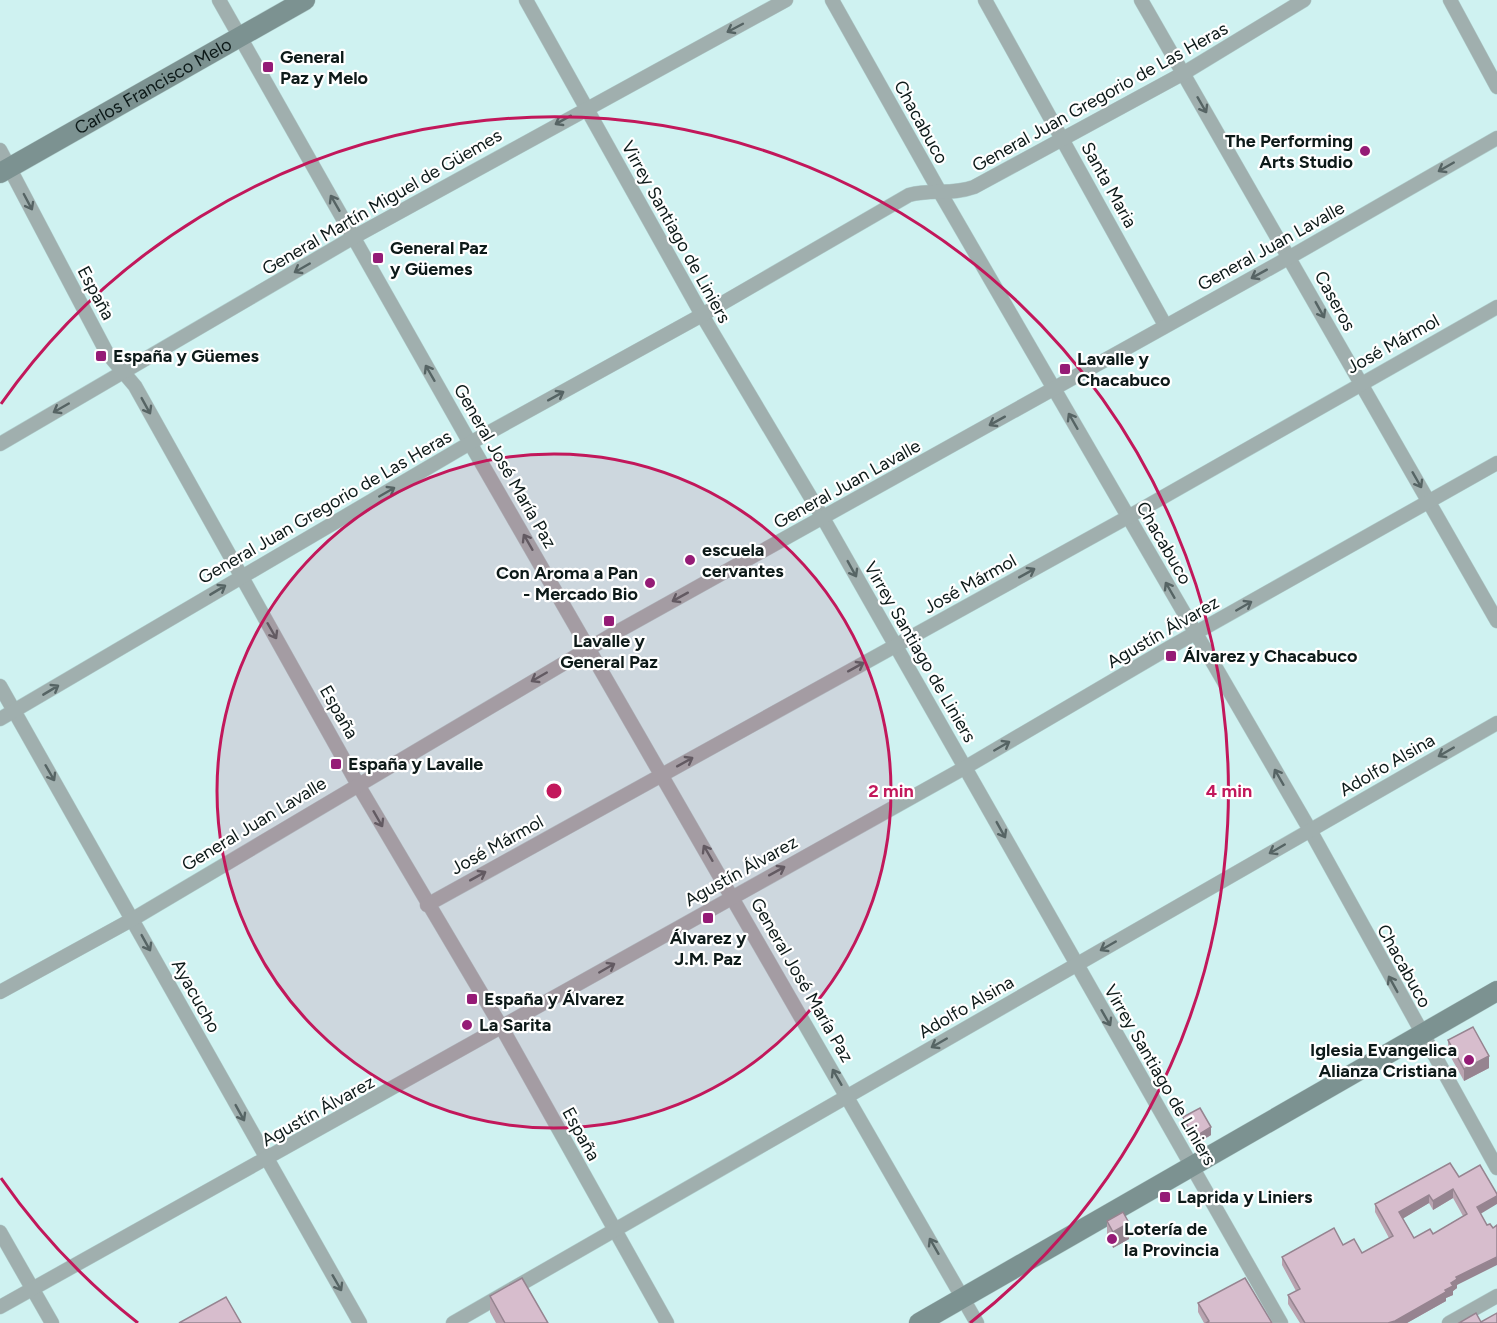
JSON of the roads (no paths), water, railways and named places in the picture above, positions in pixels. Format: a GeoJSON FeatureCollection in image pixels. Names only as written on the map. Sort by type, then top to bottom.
{"type":"FeatureCollection","features":[{"type":"Feature","properties":{"kind":"street","name":"General José María Paz"},"geometry":{"type":"LineString","coordinates":[[219,0],[470,443],[663,774],[977,1323]]}},
{"type":"Feature","properties":{"kind":"street","name":"Carlos Francisco Melo"},"geometry":{"type":"LineString","coordinates":[[5,171],[305,0]]}},
{"type":"Feature","properties":{"kind":"street","name":"Virrey Santiago de Liniers"},"geometry":{"type":"LineString","coordinates":[[526,0],[702,315],[823,518],[1281,1323]]}},
{"type":"Feature","properties":{"kind":"street","name":"General Martín Miguel de Güemes"},"geometry":{"type":"LineString","coordinates":[[0,444],[354,237],[786,0]]}},
{"type":"Feature","properties":{"kind":"street","name":"Chacabuco"},"geometry":{"type":"LineString","coordinates":[[832,0],[941,194],[1310,830],[1421,1036],[1497,1168]]}},
{"type":"Feature","properties":{"kind":"street","name":"Santa Maria"},"geometry":{"type":"LineString","coordinates":[[986,0],[1165,325]]}},
{"type":"Feature","properties":{"kind":"street","name":"Caseros"},"geometry":{"type":"LineString","coordinates":[[1141,0],[1497,621]]}},
{"type":"Feature","properties":{"kind":"street","name":"General Juan Gregorio de Las Heras"},"geometry":{"type":"LineString","coordinates":[[0,719],[470,443],[702,315],[909,195],[927,192],[941,194],[962,192],[974,187],[1064,141],[1184,74],[1304,0]]}},
{"type":"Feature","properties":{"kind":"street"},"geometry":{"type":"LineString","coordinates":[[1450,0],[1497,87]]}},
{"type":"Feature","properties":{"kind":"street","name":"General Juan Lavalle"},"geometry":{"type":"LineString","coordinates":[[0,992],[132,919],[589,647],[1290,257],[1497,138]]}},
{"type":"Feature","properties":{"kind":"street","name":"España"},"geometry":{"type":"LineString","coordinates":[[0,150],[5,171],[107,353],[135,386],[357,783],[427,905],[502,1028],[667,1323]]}},
{"type":"Feature","properties":{"kind":"street","name":"José Mármol"},"geometry":{"type":"LineString","coordinates":[[427,905],[1128,517],[1497,307]]}},
{"type":"Feature","properties":{"kind":"street","name":"Agustín Álvarez"},"geometry":{"type":"LineString","coordinates":[[0,1307],[966,767],[1497,463]]}},
{"type":"Feature","properties":{"kind":"street","name":"Ayacucho"},"geometry":{"type":"LineString","coordinates":[[0,686],[360,1323]]}},
{"type":"Feature","properties":{"kind":"street","name":"Adolfo Alsina"},"geometry":{"type":"LineString","coordinates":[[453,1323],[1497,723]]}},
{"type":"Feature","properties":{"kind":"street"},"geometry":{"type":"LineString","coordinates":[[919,1323],[1497,992]]}},
{"type":"Feature","properties":{"kind":"street"},"geometry":{"type":"LineString","coordinates":[[0,1232],[52,1323]]}},
{"type":"Feature","properties":{"kind":"street"},"geometry":{"type":"LineString","coordinates":[[1449,1323],[1497,1296]]}},
{"type":"Feature","properties":{"kind":"place","name":"General Paz y Melo"},"geometry":{"type":"Point","coordinates":[268,67]}},
{"type":"Feature","properties":{"kind":"place","name":"The Performing Arts Studio"},"geometry":{"type":"Point","coordinates":[1365,151]}},
{"type":"Feature","properties":{"kind":"place","name":"General Paz y Güemes"},"geometry":{"type":"Point","coordinates":[378,258]}},
{"type":"Feature","properties":{"kind":"place","name":"España y Güemes"},"geometry":{"type":"Point","coordinates":[101,356]}},
{"type":"Feature","properties":{"kind":"place","name":"Lavalle y Chacabuco"},"geometry":{"type":"Point","coordinates":[1065,369]}},
{"type":"Feature","properties":{"kind":"place","name":"escuela cervantes"},"geometry":{"type":"Point","coordinates":[690,560]}},
{"type":"Feature","properties":{"kind":"place","name":"Con Aroma a Pan - Mercado Bio"},"geometry":{"type":"Point","coordinates":[650,583]}},
{"type":"Feature","properties":{"kind":"place","name":"Lavalle y General Paz"},"geometry":{"type":"Point","coordinates":[609,621]}},
{"type":"Feature","properties":{"kind":"place","name":"Álvarez y Chacabuco"},"geometry":{"type":"Point","coordinates":[1171,656]}},
{"type":"Feature","properties":{"kind":"place","name":"España y Lavalle"},"geometry":{"type":"Point","coordinates":[336,764]}},
{"type":"Feature","properties":{"kind":"place","name":"Álvarez y J.M. Paz"},"geometry":{"type":"Point","coordinates":[708,918]}},
{"type":"Feature","properties":{"kind":"place","name":"España y Álvarez"},"geometry":{"type":"Point","coordinates":[472,999]}},
{"type":"Feature","properties":{"kind":"place","name":"La Sarita"},"geometry":{"type":"Point","coordinates":[467,1025]}},
{"type":"Feature","properties":{"kind":"place","name":"Iglesia Evangelica Alianza Cristiana"},"geometry":{"type":"Point","coordinates":[1469,1060]}},
{"type":"Feature","properties":{"kind":"place","name":"Laprida y Liniers"},"geometry":{"type":"Point","coordinates":[1165,1197]}},
{"type":"Feature","properties":{"kind":"place","name":"Lotería de la Provincia"},"geometry":{"type":"Point","coordinates":[1112,1239]}}]}
